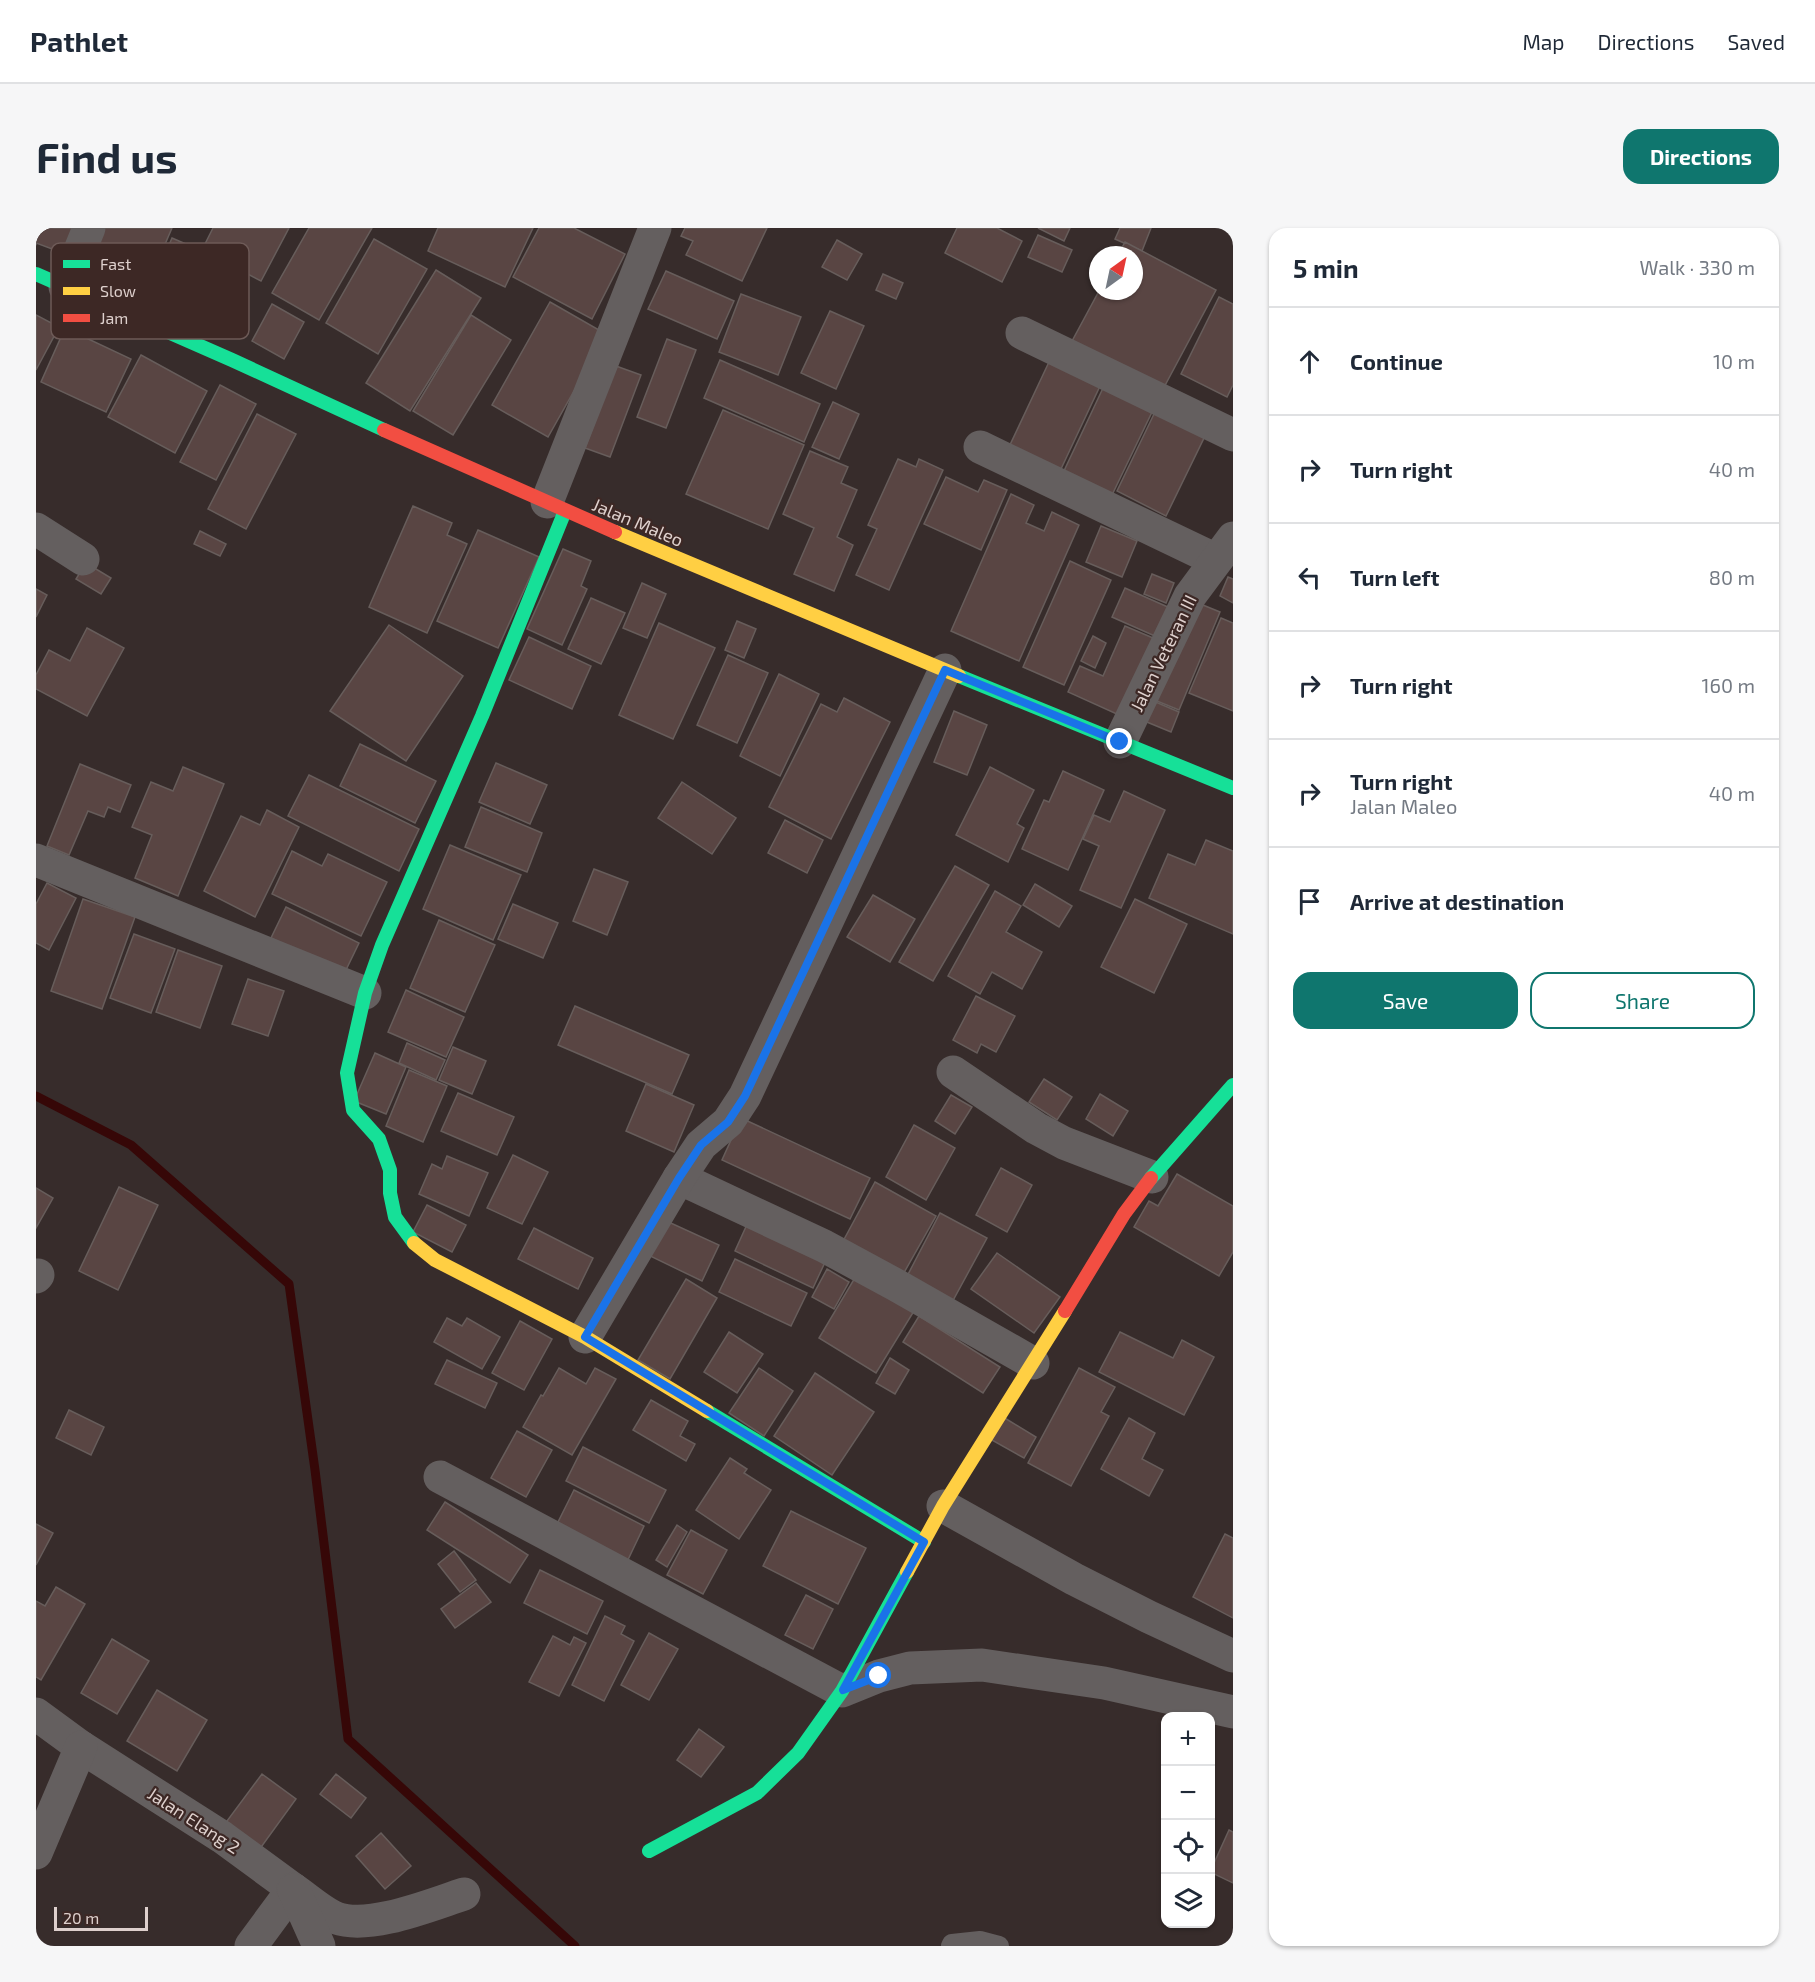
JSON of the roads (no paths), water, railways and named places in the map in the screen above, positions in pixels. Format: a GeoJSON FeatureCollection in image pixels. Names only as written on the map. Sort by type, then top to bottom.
{"type":"FeatureCollection","features":[{"type":"Feature","properties":{"kind":"street"},"geometry":{"type":"LineString","coordinates":[[78,243],[89,228]]}},
{"type":"Feature","properties":{"kind":"street"},"geometry":{"type":"LineString","coordinates":[[655,228],[482,716],[382,945],[365,993],[347,1073],[349,1093],[353,1110],[379,1139],[390,1170],[390,1193],[395,1217],[416,1246],[435,1260],[585,1337],[924,1542]]}},
{"type":"Feature","properties":{"kind":"street"},"geometry":{"type":"LineString","coordinates":[[1022,333],[1233,435]]}},
{"type":"Feature","properties":{"kind":"street","name":"Jalan Maleo"},"geometry":{"type":"LineString","coordinates":[[184,339],[556,506],[945,670],[1233,788]]}},
{"type":"Feature","properties":{"kind":"street"},"geometry":{"type":"LineString","coordinates":[[980,447],[1225,549]]}},
{"type":"Feature","properties":{"kind":"street"},"geometry":{"type":"LineString","coordinates":[[36,529],[83,559]]}},
{"type":"Feature","properties":{"kind":"street","name":"Jalan Veteran III"},"geometry":{"type":"LineString","coordinates":[[1120,742],[1190,596],[1225,549]]}},
{"type":"Feature","properties":{"kind":"street"},"geometry":{"type":"LineString","coordinates":[[585,1337],[679,1178],[701,1145],[728,1122],[745,1096],[945,670]]}},
{"type":"Feature","properties":{"kind":"street"},"geometry":{"type":"LineString","coordinates":[[36,860],[365,993]]}},
{"type":"Feature","properties":{"kind":"street"},"geometry":{"type":"LineString","coordinates":[[953,1072],[1036,1128],[1064,1143],[1152,1177]]}},
{"type":"Feature","properties":{"kind":"street"},"geometry":{"type":"LineString","coordinates":[[649,1851],[757,1793],[798,1753],[843,1690],[942,1506],[1124,1214],[1152,1177],[1231,1092]]}},
{"type":"Feature","properties":{"kind":"street"},"geometry":{"type":"LineString","coordinates":[[679,1178],[824,1246],[1033,1363]]}},
{"type":"Feature","properties":{"kind":"street"},"geometry":{"type":"LineString","coordinates":[[440,1477],[843,1690],[879,1676],[910,1668],[982,1665],[1104,1683],[1233,1712]]}},
{"type":"Feature","properties":{"kind":"street"},"geometry":{"type":"LineString","coordinates":[[942,1506],[1074,1579],[1233,1656]]}},
{"type":"Feature","properties":{"kind":"street","name":"Jalan Elang 2"},"geometry":{"type":"LineString","coordinates":[[36,1714],[81,1747],[222,1837],[335,1918],[357,1921],[396,1916],[464,1894]]}},
{"type":"Feature","properties":{"kind":"street"},"geometry":{"type":"LineString","coordinates":[[36,1853],[81,1747]]}},
{"type":"Feature","properties":{"kind":"street"},"geometry":{"type":"LineString","coordinates":[[251,1946],[293,1889],[319,1946]]}},
{"type":"Feature","properties":{"kind":"lane"},"geometry":{"type":"LineString","coordinates":[[951,1946],[952,1944],[980,1941],[999,1946]]}},
{"type":"Feature","properties":{"kind":"waterway"},"geometry":{"type":"LineString","coordinates":[[36,1096],[131,1145],[289,1284],[315,1470],[348,1739],[575,1946]]}}]}
